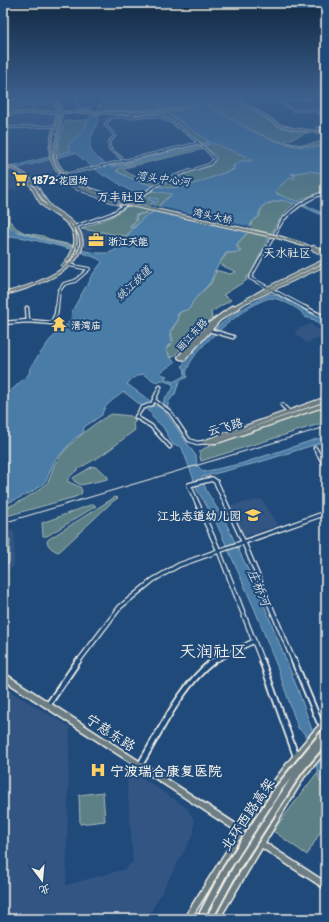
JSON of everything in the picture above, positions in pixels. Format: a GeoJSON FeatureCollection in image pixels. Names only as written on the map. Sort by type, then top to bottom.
{"type":"FeatureCollection","features":[{"type":"Feature","properties":{"kind":"highway","name":"北环西路高架"},"geometry":{"type":"LineString","coordinates":[[200,919],[225,871],[278,789],[323,726]]}},
{"type":"Feature","properties":{"kind":"highway","name":"北环西路高架"},"geometry":{"type":"LineString","coordinates":[[209,919],[237,867],[299,771],[326,739]]}},
{"type":"Feature","properties":{"kind":"main road"},"geometry":{"type":"LineString","coordinates":[[51,140],[48,151],[50,161],[61,175],[77,187],[118,201]]}},
{"type":"Feature","properties":{"kind":"main road"},"geometry":{"type":"LineString","coordinates":[[56,140],[54,151],[56,161],[66,175],[80,185],[118,201]]}},
{"type":"Feature","properties":{"kind":"main road"},"geometry":{"type":"LineString","coordinates":[[3,166],[14,170],[32,182],[43,205],[74,227],[78,249],[69,265],[52,277],[26,289],[3,293]]}},
{"type":"Feature","properties":{"kind":"main road","name":"湾头大桥"},"geometry":{"type":"LineString","coordinates":[[118,201],[278,236]]}},
{"type":"Feature","properties":{"kind":"main road"},"geometry":{"type":"LineString","coordinates":[[278,236],[326,252]]}},
{"type":"Feature","properties":{"kind":"main road"},"geometry":{"type":"LineString","coordinates":[[278,236],[326,255]]}},
{"type":"Feature","properties":{"kind":"main road"},"geometry":{"type":"LineString","coordinates":[[3,293],[44,279],[65,265],[76,253]]}},
{"type":"Feature","properties":{"kind":"main road","name":"丽江东路"},"geometry":{"type":"LineString","coordinates":[[207,329],[184,358],[180,357],[207,329],[232,308],[326,260]]}},
{"type":"Feature","properties":{"kind":"main road","name":"丽江东路"},"geometry":{"type":"LineString","coordinates":[[270,289],[326,264]]}},
{"type":"Feature","properties":{"kind":"main road","name":"云飞路"},"geometry":{"type":"LineString","coordinates":[[205,442],[326,399]]}},
{"type":"Feature","properties":{"kind":"main road","name":"云飞路"},"geometry":{"type":"LineString","coordinates":[[205,442],[218,441],[326,404]]}},
{"type":"Feature","properties":{"kind":"main road","name":"宁慈东路"},"geometry":{"type":"LineString","coordinates":[[3,676],[326,886]]}},
{"type":"Feature","properties":{"kind":"main road"},"geometry":{"type":"LineString","coordinates":[[187,919],[243,831],[300,750],[323,726]]}},
{"type":"Feature","properties":{"kind":"main road"},"geometry":{"type":"LineString","coordinates":[[216,919],[302,775],[326,747]]}},
{"type":"Feature","properties":{"kind":"street"},"geometry":{"type":"LineString","coordinates":[[111,140],[109,143],[110,148],[125,161]]}},
{"type":"Feature","properties":{"kind":"street"},"geometry":{"type":"LineString","coordinates":[[74,227],[111,214],[173,176],[210,164],[214,159],[213,156],[193,140]]}},
{"type":"Feature","properties":{"kind":"street"},"geometry":{"type":"LineString","coordinates":[[66,175],[199,144]]}},
{"type":"Feature","properties":{"kind":"street"},"geometry":{"type":"LineString","coordinates":[[32,182],[61,175],[62,178],[73,186],[91,195],[115,203],[125,204],[129,202],[95,191],[71,176],[66,175]]}},
{"type":"Feature","properties":{"kind":"street"},"geometry":{"type":"LineString","coordinates":[[251,277],[282,221],[302,202],[326,192]]}},
{"type":"Feature","properties":{"kind":"street"},"geometry":{"type":"LineString","coordinates":[[3,323],[28,321],[52,323],[56,314],[59,291],[64,284],[75,281],[89,269],[69,265]]}},
{"type":"Feature","properties":{"kind":"street"},"geometry":{"type":"LineString","coordinates":[[251,277],[254,281],[326,318]]}},
{"type":"Feature","properties":{"kind":"street"},"geometry":{"type":"LineString","coordinates":[[28,308],[28,321]]}},
{"type":"Feature","properties":{"kind":"street"},"geometry":{"type":"LineString","coordinates":[[207,329],[233,337]]}},
{"type":"Feature","properties":{"kind":"street"},"geometry":{"type":"LineString","coordinates":[[160,387],[152,404],[142,408],[136,417],[142,419],[159,432],[170,447]]}},
{"type":"Feature","properties":{"kind":"street"},"geometry":{"type":"LineString","coordinates":[[154,400],[162,404],[180,425],[190,440],[197,443],[205,442]]}},
{"type":"Feature","properties":{"kind":"street"},"geometry":{"type":"LineString","coordinates":[[282,405],[289,412]]}},
{"type":"Feature","properties":{"kind":"street"},"geometry":{"type":"LineString","coordinates":[[315,448],[326,467]]}},
{"type":"Feature","properties":{"kind":"street"},"geometry":{"type":"LineString","coordinates":[[296,756],[219,551],[189,488],[189,485],[212,479],[216,482],[319,720],[323,726]]}},
{"type":"Feature","properties":{"kind":"street"},"geometry":{"type":"LineString","coordinates":[[48,706],[87,649],[120,607],[139,590],[166,572],[219,551],[326,513]]}},
{"type":"Feature","properties":{"kind":"street"},"geometry":{"type":"LineString","coordinates":[[140,765],[184,693],[199,672],[216,659],[254,641]]}},
{"type":"Feature","properties":{"kind":"shaded area","name":"1872·花园坊"},"geometry":{"type":"Polygon","coordinates":[[[48,161],[54,172],[52,175],[27,182],[30,186],[3,192],[3,173],[48,161]]]}},
{"type":"Feature","properties":{"kind":"shaded area","name":"浙江天能"},"geometry":{"type":"Polygon","coordinates":[[[82,231],[107,235],[110,238],[108,244],[89,250],[82,248],[82,231]]]}},
{"type":"Feature","properties":{"kind":"shaded area"},"geometry":{"type":"Polygon","coordinates":[[[310,324],[326,334],[326,336],[306,343],[295,332],[298,329],[310,324]]]}},
{"type":"Feature","properties":{"kind":"shaded area","name":"江北志道幼儿园"},"geometry":{"type":"Polygon","coordinates":[[[262,499],[278,525],[243,537],[231,505],[262,499]]]}},
{"type":"Feature","properties":{"kind":"shaded area"},"geometry":{"type":"Polygon","coordinates":[[[12,529],[15,535],[14,566],[3,575],[3,532],[12,529]]]}},
{"type":"Feature","properties":{"kind":"shaded area"},"geometry":{"type":"Polygon","coordinates":[[[3,687],[70,727],[66,885],[125,869],[133,862],[126,772],[128,768],[187,808],[194,820],[194,833],[147,919],[3,919],[3,687]]]}},
{"type":"Feature","properties":{"kind":"green space"},"geometry":{"type":"Polygon","coordinates":[[[60,140],[73,140],[68,145],[72,151],[59,154],[58,147],[60,140]]]}},
{"type":"Feature","properties":{"kind":"green space"},"geometry":{"type":"Polygon","coordinates":[[[195,140],[210,141],[201,144],[195,140]]]}},
{"type":"Feature","properties":{"kind":"green space"},"geometry":{"type":"Polygon","coordinates":[[[276,140],[288,140],[285,141],[297,144],[306,144],[326,140],[326,146],[291,144],[276,140]]]}},
{"type":"Feature","properties":{"kind":"green space"},"geometry":{"type":"Polygon","coordinates":[[[213,143],[250,158],[252,161],[241,161],[233,166],[234,169],[178,188],[151,185],[133,179],[117,171],[130,164],[200,147],[204,149],[128,167],[123,170],[140,179],[163,184],[176,177],[210,166],[217,159],[215,155],[203,146],[213,143]]]}},
{"type":"Feature","properties":{"kind":"green space"},"geometry":{"type":"Polygon","coordinates":[[[197,145],[115,166],[109,165],[197,145]]]}},
{"type":"Feature","properties":{"kind":"green space"},"geometry":{"type":"Polygon","coordinates":[[[308,171],[326,173],[326,191],[309,196],[294,204],[287,210],[269,237],[250,276],[246,277],[247,280],[223,295],[231,300],[211,312],[212,318],[197,331],[172,358],[170,357],[166,349],[173,342],[171,331],[178,320],[180,312],[189,309],[194,300],[211,283],[216,272],[215,270],[230,274],[236,272],[219,264],[227,253],[241,252],[237,245],[248,232],[253,221],[259,217],[262,207],[273,202],[289,199],[275,191],[290,177],[296,175],[291,174],[308,171]]]}},
{"type":"Feature","properties":{"kind":"green space"},"geometry":{"type":"Polygon","coordinates":[[[151,191],[169,193],[172,195],[165,199],[152,213],[144,217],[126,236],[81,229],[111,217],[151,191]]]}},
{"type":"Feature","properties":{"kind":"green space"},"geometry":{"type":"Polygon","coordinates":[[[3,205],[9,210],[9,221],[16,228],[25,233],[43,236],[53,241],[72,245],[73,247],[15,231],[8,224],[7,209],[3,205]]]}},
{"type":"Feature","properties":{"kind":"green space"},"geometry":{"type":"Polygon","coordinates":[[[326,407],[326,422],[201,461],[199,452],[205,448],[326,407]]]}},
{"type":"Feature","properties":{"kind":"green space"},"geometry":{"type":"Polygon","coordinates":[[[112,414],[131,416],[136,421],[133,424],[135,430],[98,458],[78,469],[70,477],[67,481],[80,487],[82,491],[81,494],[3,517],[3,509],[26,498],[46,484],[56,462],[74,441],[97,422],[112,414]]]}},
{"type":"Feature","properties":{"kind":"green space"},"geometry":{"type":"Polygon","coordinates":[[[93,466],[101,470],[108,477],[108,479],[81,485],[74,481],[73,478],[93,466]]]}},
{"type":"Feature","properties":{"kind":"green space"},"geometry":{"type":"Polygon","coordinates":[[[115,497],[118,498],[60,551],[58,552],[50,547],[47,541],[49,539],[115,497]]]}},
{"type":"Feature","properties":{"kind":"green space"},"geometry":{"type":"Polygon","coordinates":[[[93,504],[96,506],[47,536],[43,536],[42,523],[93,504]]]}},
{"type":"Feature","properties":{"kind":"green space"},"geometry":{"type":"Polygon","coordinates":[[[10,539],[9,563],[3,564],[3,540],[10,539]]]}},
{"type":"Feature","properties":{"kind":"green space"},"geometry":{"type":"Polygon","coordinates":[[[317,773],[326,796],[326,822],[307,855],[273,831],[317,773]]]}},
{"type":"Feature","properties":{"kind":"green space"},"geometry":{"type":"Polygon","coordinates":[[[103,792],[105,821],[80,824],[79,795],[103,792]]]}},
{"type":"Feature","properties":{"kind":"water","name":"姚江故道"},"geometry":{"type":"Polygon","coordinates":[[[73,140],[91,140],[91,150],[101,161],[111,167],[210,142],[207,140],[273,140],[299,147],[326,147],[326,173],[308,171],[291,174],[296,175],[293,176],[295,179],[290,177],[275,191],[277,194],[302,203],[326,215],[326,217],[300,205],[282,200],[265,204],[259,212],[259,217],[253,221],[246,234],[237,244],[237,249],[241,252],[226,253],[215,270],[210,283],[194,300],[189,309],[180,312],[177,315],[178,320],[170,331],[171,341],[166,349],[169,357],[175,362],[161,372],[161,374],[167,376],[164,378],[173,382],[184,376],[185,370],[182,366],[196,347],[205,338],[224,321],[245,307],[271,294],[276,295],[326,321],[326,328],[320,326],[315,320],[305,317],[293,306],[274,298],[261,301],[248,308],[219,331],[194,356],[188,368],[187,377],[179,382],[175,394],[169,401],[166,413],[196,456],[197,465],[203,472],[240,464],[326,436],[326,441],[260,462],[202,477],[206,490],[225,521],[261,597],[298,690],[326,770],[326,793],[304,733],[298,728],[278,669],[255,610],[215,520],[197,490],[182,448],[180,446],[173,445],[163,427],[152,417],[152,414],[124,392],[122,393],[107,405],[102,415],[84,427],[83,433],[75,438],[55,460],[47,479],[43,484],[30,493],[3,505],[3,398],[29,374],[30,368],[50,340],[71,320],[72,311],[90,281],[90,278],[102,262],[89,255],[49,244],[19,237],[3,238],[3,206],[7,208],[7,224],[15,231],[79,250],[103,253],[114,251],[132,230],[129,226],[136,221],[132,225],[132,228],[134,228],[144,217],[152,213],[172,194],[151,191],[132,192],[107,176],[104,176],[75,153],[3,172],[3,169],[71,151],[68,145],[73,140]],[[213,143],[151,160],[128,164],[116,171],[132,179],[151,185],[178,188],[234,170],[234,166],[241,161],[252,161],[250,158],[213,143]],[[143,374],[133,378],[127,384],[149,400],[153,406],[159,406],[164,403],[164,399],[173,389],[173,384],[161,380],[156,382],[143,374]]]}},
{"type":"Feature","properties":{"kind":"water"},"geometry":{"type":"Polygon","coordinates":[[[148,197],[158,199],[158,201],[146,213],[136,216],[136,221],[135,215],[144,213],[151,206],[150,204],[155,202],[148,199],[148,197]]]}},
{"type":"Feature","properties":{"kind":"pier"},"geometry":{"type":"Polygon","coordinates":[[[149,205],[251,227],[249,233],[144,210],[149,205]]]}},
{"type":"Feature","properties":{"kind":"railway"},"geometry":{"type":"LineString","coordinates":[[3,523],[326,427]]}},
{"type":"Feature","properties":{"kind":"place","name":"1872·花园坊"},"geometry":{"type":"Point","coordinates":[20,179]}},
{"type":"Feature","properties":{"kind":"place","name":"浙江天能"},"geometry":{"type":"Point","coordinates":[96,240]}},
{"type":"Feature","properties":{"kind":"place","name":"清湾庙"},"geometry":{"type":"Point","coordinates":[59,324]}},
{"type":"Feature","properties":{"kind":"place","name":"江北志道幼儿园"},"geometry":{"type":"Point","coordinates":[253,515]}},
{"type":"Feature","properties":{"kind":"place","name":"宁波瑞合康复医院"},"geometry":{"type":"Point","coordinates":[98,770]}},
{"type":"Feature","properties":{"kind":"district","name":"万丰社区"},"geometry":{"type":"Point","coordinates":[121,196]}},
{"type":"Feature","properties":{"kind":"district","name":"天水社区"},"geometry":{"type":"Point","coordinates":[287,252]}},
{"type":"Feature","properties":{"kind":"district","name":"天润社区"},"geometry":{"type":"Point","coordinates":[213,650]}},
{"type":"Feature","properties":{"kind":"water label","name":"湾头中心河"},"geometry":{"type":"Point","coordinates":[163,178]}},
{"type":"Feature","properties":{"kind":"water label","name":"庄桥河"},"geometry":{"type":"Point","coordinates":[260,587]}}]}
